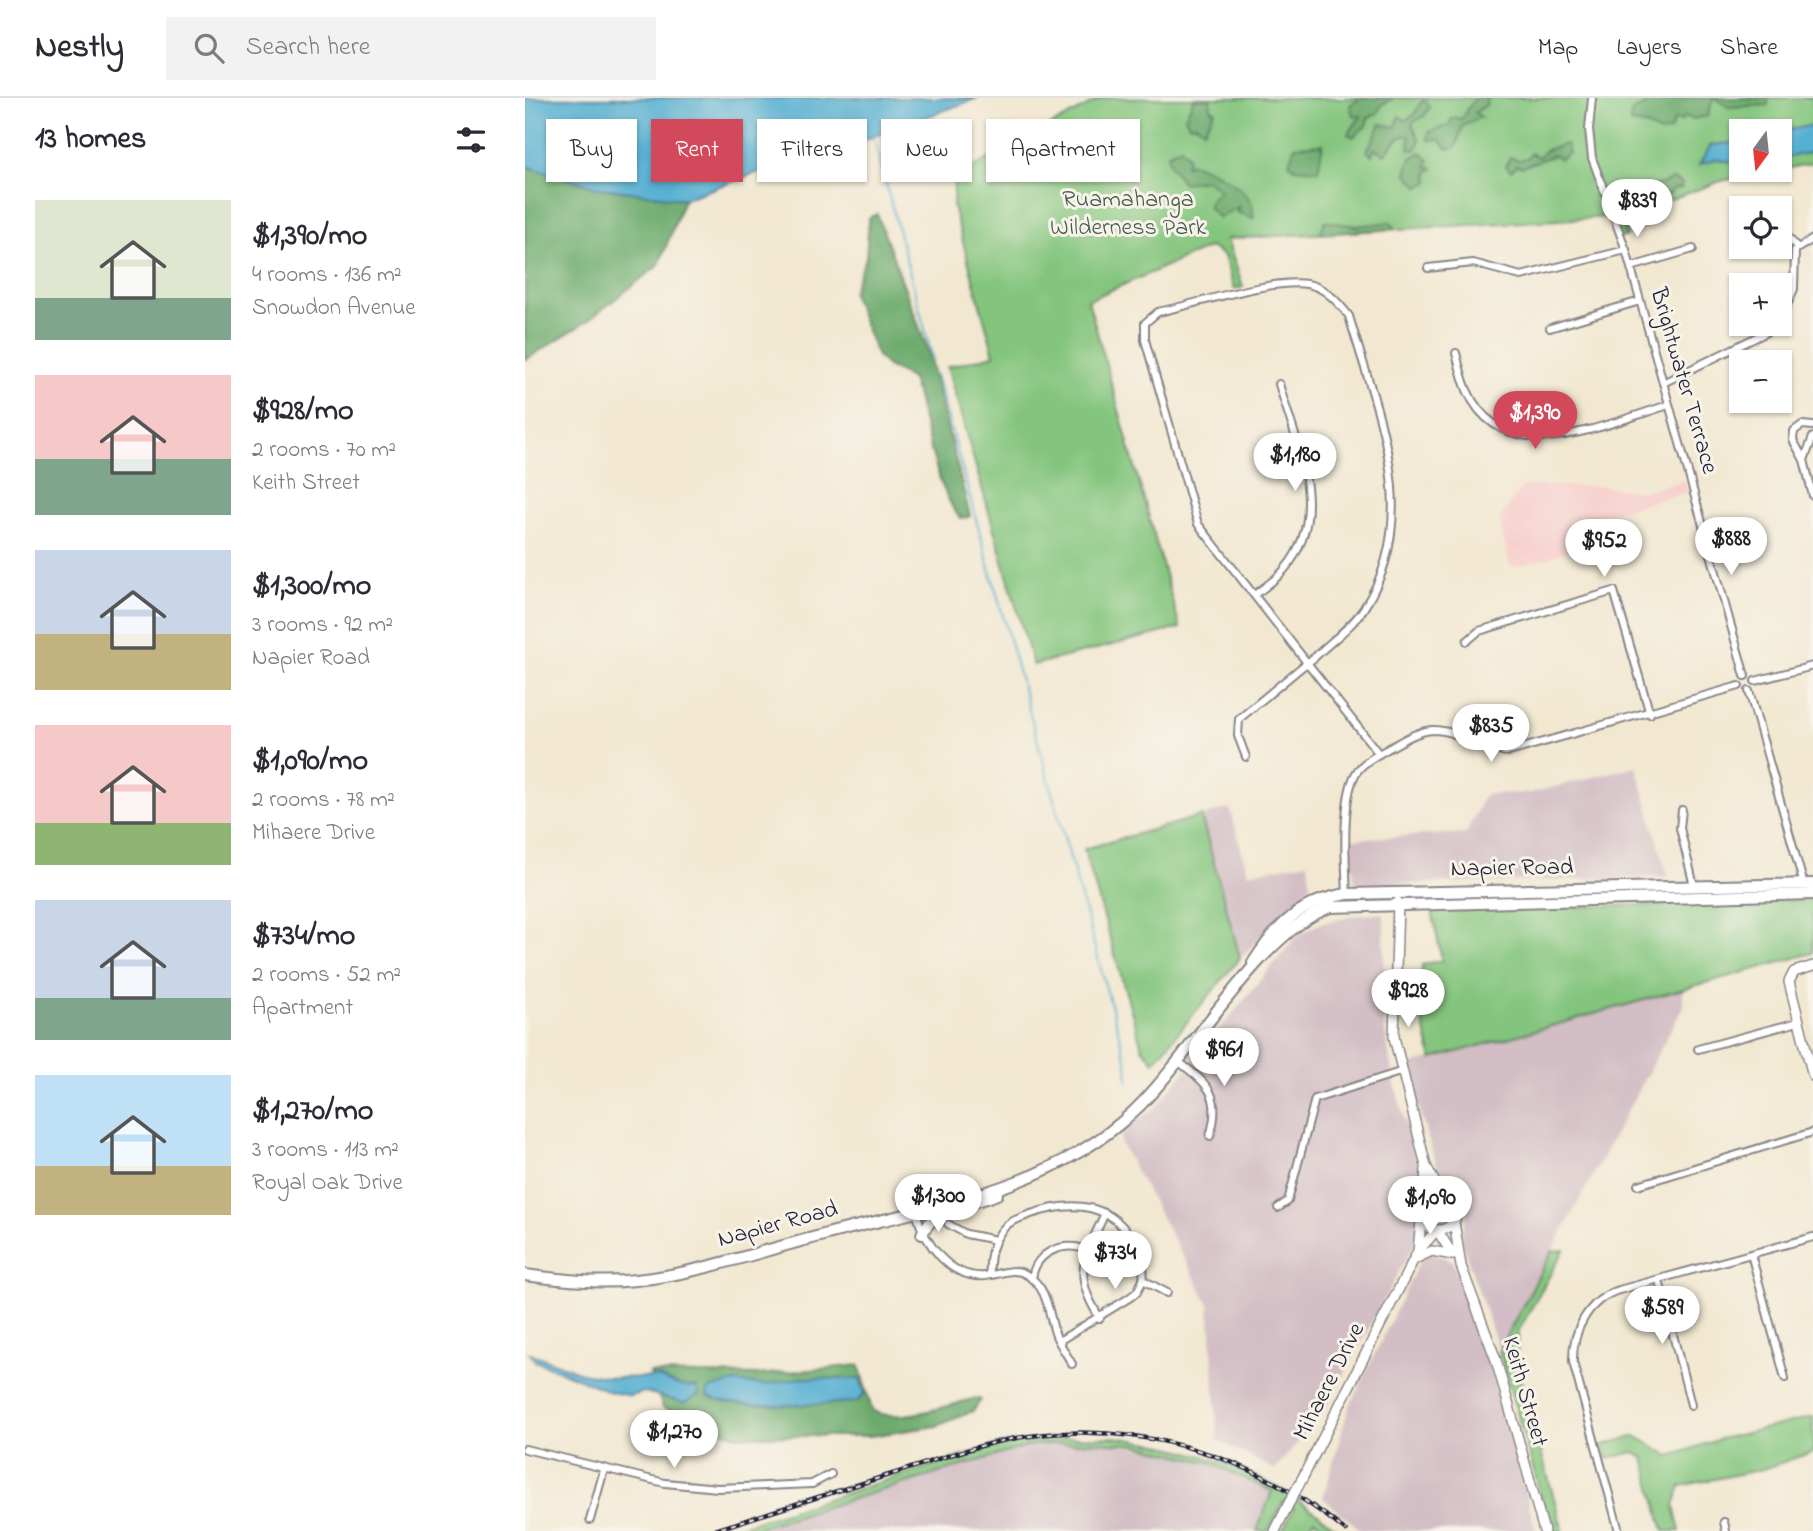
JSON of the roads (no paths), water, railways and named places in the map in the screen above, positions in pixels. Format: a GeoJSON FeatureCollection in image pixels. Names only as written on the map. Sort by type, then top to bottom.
{"type":"FeatureCollection","features":[{"type":"Feature","properties":{"kind":"highway","name":"Napier Road"},"geometry":{"type":"LineString","coordinates":[[1621,893],[1694,886],[1808,889]]}},
{"type":"Feature","properties":{"kind":"highway","name":"Napier Road"},"geometry":{"type":"LineString","coordinates":[[525,1275],[576,1281],[646,1279],[1017,1182],[1068,1160],[1112,1131],[1150,1096],[1247,975],[1305,918],[1347,900],[1808,889]]}},
{"type":"Feature","properties":{"kind":"highway"},"geometry":{"type":"LineString","coordinates":[[922,1234],[933,1217],[995,1196],[1017,1182]]}},
{"type":"Feature","properties":{"kind":"main road"},"geometry":{"type":"LineString","coordinates":[[1398,898],[1393,1021],[1400,1072],[1426,1167],[1440,1192]]}},
{"type":"Feature","properties":{"kind":"main road"},"geometry":{"type":"LineString","coordinates":[[1813,966],[1791,976],[1789,988],[1810,1056],[1813,1076]]}},
{"type":"Feature","properties":{"kind":"main road"},"geometry":{"type":"LineString","coordinates":[[1424,1197],[1440,1192],[1450,1195],[1456,1204],[1454,1222],[1437,1230],[1421,1221],[1418,1211],[1424,1197],[1426,1167]]}},
{"type":"Feature","properties":{"kind":"main road","name":"Mihaere Drive"},"geometry":{"type":"LineString","coordinates":[[1418,1251],[1421,1221]]}},
{"type":"Feature","properties":{"kind":"main road","name":"Keith Street"},"geometry":{"type":"LineString","coordinates":[[1454,1222],[1461,1266],[1496,1360],[1544,1531]]}},
{"type":"Feature","properties":{"kind":"main road","name":"Keith Street"},"geometry":{"type":"LineString","coordinates":[[1437,1230],[1461,1266]]}},
{"type":"Feature","properties":{"kind":"main road","name":"Mihaere Drive"},"geometry":{"type":"LineString","coordinates":[[1275,1531],[1418,1251],[1437,1230]]}},
{"type":"Feature","properties":{"kind":"main road"},"geometry":{"type":"LineString","coordinates":[[1413,1261],[1432,1251],[1453,1255]]}},
{"type":"Feature","properties":{"kind":"street","name":"Brightwater Terrace"},"geometry":{"type":"LineString","coordinates":[[1592,98],[1590,149],[1626,250],[1745,676]]}},
{"type":"Feature","properties":{"kind":"street"},"geometry":{"type":"LineString","coordinates":[[1792,293],[1794,254],[1797,247],[1813,239]]}},
{"type":"Feature","properties":{"kind":"street"},"geometry":{"type":"LineString","coordinates":[[1792,242],[1797,247]]}},
{"type":"Feature","properties":{"kind":"street"},"geometry":{"type":"LineString","coordinates":[[1631,267],[1693,249]]}},
{"type":"Feature","properties":{"kind":"street"},"geometry":{"type":"LineString","coordinates":[[1428,268],[1473,264],[1521,276],[1626,250]]}},
{"type":"Feature","properties":{"kind":"street"},"geometry":{"type":"LineString","coordinates":[[1246,757],[1238,736],[1239,719],[1306,664],[1363,610],[1389,548],[1395,511],[1393,471],[1349,316],[1334,297],[1309,285],[1285,284],[1158,312],[1148,319],[1144,328],[1198,524],[1306,664],[1380,754]]}},
{"type":"Feature","properties":{"kind":"street"},"geometry":{"type":"LineString","coordinates":[[1550,328],[1640,301]]}},
{"type":"Feature","properties":{"kind":"street"},"geometry":{"type":"LineString","coordinates":[[1663,383],[1759,336]]}},
{"type":"Feature","properties":{"kind":"street"},"geometry":{"type":"LineString","coordinates":[[1456,353],[1467,390],[1483,412],[1503,428],[1532,438],[1563,437],[1669,405]]}},
{"type":"Feature","properties":{"kind":"street"},"geometry":{"type":"LineString","coordinates":[[1255,595],[1284,571],[1300,547],[1308,523],[1310,496],[1279,384]]}},
{"type":"Feature","properties":{"kind":"street"},"geometry":{"type":"LineString","coordinates":[[1813,426],[1802,425],[1794,431],[1793,440],[1804,460],[1813,495]]}},
{"type":"Feature","properties":{"kind":"street"},"geometry":{"type":"LineString","coordinates":[[1804,460],[1808,444],[1813,437]]}},
{"type":"Feature","properties":{"kind":"street"},"geometry":{"type":"LineString","coordinates":[[1468,641],[1479,631],[1614,590],[1650,714]]}},
{"type":"Feature","properties":{"kind":"street"},"geometry":{"type":"LineString","coordinates":[[1749,691],[1755,681],[1813,666]]}},
{"type":"Feature","properties":{"kind":"street"},"geometry":{"type":"LineString","coordinates":[[1347,900],[1344,841],[1351,785],[1358,770],[1414,735],[1433,730],[1452,734],[1490,750],[1509,752],[1650,714],[1739,686],[1745,676],[1752,677],[1755,681]]}},
{"type":"Feature","properties":{"kind":"street"},"geometry":{"type":"LineString","coordinates":[[1739,686],[1749,691],[1808,889]]}},
{"type":"Feature","properties":{"kind":"street"},"geometry":{"type":"LineString","coordinates":[[1682,810],[1680,828],[1694,886]]}},
{"type":"Feature","properties":{"kind":"street"},"geometry":{"type":"LineString","coordinates":[[1698,1049],[1798,1022]]}},
{"type":"Feature","properties":{"kind":"street"},"geometry":{"type":"LineString","coordinates":[[1179,1062],[1211,1091],[1216,1118],[1210,1136]]}},
{"type":"Feature","properties":{"kind":"street"},"geometry":{"type":"LineString","coordinates":[[1278,1208],[1288,1201],[1315,1099],[1400,1072]]}},
{"type":"Feature","properties":{"kind":"street"},"geometry":{"type":"LineString","coordinates":[[1638,1185],[1813,1132]]}},
{"type":"Feature","properties":{"kind":"street"},"geometry":{"type":"LineString","coordinates":[[990,1275],[990,1257],[996,1240],[1013,1221],[1075,1204],[1117,1219],[1129,1232],[1144,1266],[1143,1280],[1137,1292],[1100,1318],[1059,1341]]}},
{"type":"Feature","properties":{"kind":"street"},"geometry":{"type":"LineString","coordinates":[[916,1210],[922,1234],[938,1255],[952,1265],[975,1276],[1013,1270],[1032,1279],[1050,1308],[1059,1341],[1072,1364]]}},
{"type":"Feature","properties":{"kind":"street"},"geometry":{"type":"LineString","coordinates":[[1100,1318],[1083,1279],[1082,1262],[1105,1213]]}},
{"type":"Feature","properties":{"kind":"street"},"geometry":{"type":"LineString","coordinates":[[948,1224],[966,1234],[996,1240]]}},
{"type":"Feature","properties":{"kind":"street"},"geometry":{"type":"LineString","coordinates":[[1619,1531],[1573,1362],[1575,1339],[1599,1297],[1813,1237]]}},
{"type":"Feature","properties":{"kind":"street"},"geometry":{"type":"LineString","coordinates":[[1032,1279],[1040,1260],[1055,1249],[1070,1246],[1089,1251]]}},
{"type":"Feature","properties":{"kind":"street"},"geometry":{"type":"LineString","coordinates":[[1751,1254],[1785,1378]]}},
{"type":"Feature","properties":{"kind":"street"},"geometry":{"type":"LineString","coordinates":[[1143,1280],[1167,1293]]}},
{"type":"Feature","properties":{"kind":"street"},"geometry":{"type":"LineString","coordinates":[[1659,1280],[1691,1405]]}},
{"type":"Feature","properties":{"kind":"street"},"geometry":{"type":"LineString","coordinates":[[525,1449],[665,1483],[717,1488],[812,1484],[831,1474]]}},
{"type":"Feature","properties":{"kind":"street"},"geometry":{"type":"LineString","coordinates":[[590,1520],[604,1470]]}},
{"type":"Feature","properties":{"kind":"street"},"geometry":{"type":"LineString","coordinates":[[1724,1522],[1726,1531]]}},
{"type":"Feature","properties":{"kind":"water"},"geometry":{"type":"Polygon","coordinates":[[[525,98],[978,98],[921,119],[881,119],[881,134],[867,139],[867,119],[757,119],[757,173],[743,178],[743,119],[651,119],[651,182],[731,182],[684,199],[600,188],[580,182],[637,182],[637,119],[546,119],[546,172],[525,166],[525,98]]]}},
{"type":"Feature","properties":{"kind":"water"},"geometry":{"type":"Polygon","coordinates":[[[1813,125],[1813,152],[1792,156],[1792,129],[1813,125]]]}},
{"type":"Feature","properties":{"kind":"water"},"geometry":{"type":"Polygon","coordinates":[[[1729,143],[1729,162],[1717,159],[1699,165],[1711,145],[1729,143]]]}},
{"type":"Feature","properties":{"kind":"water"},"geometry":{"type":"Polygon","coordinates":[[[530,1353],[581,1373],[612,1378],[658,1377],[680,1386],[697,1387],[699,1395],[684,1403],[645,1392],[631,1396],[611,1392],[535,1361],[530,1353]]]}},
{"type":"Feature","properties":{"kind":"water"},"geometry":{"type":"Polygon","coordinates":[[[800,1378],[860,1379],[865,1393],[857,1402],[780,1405],[737,1404],[707,1396],[709,1389],[735,1382],[764,1385],[800,1378]]]}},
{"type":"Feature","properties":{"kind":"waterway"},"geometry":{"type":"LineString","coordinates":[[873,135],[933,360]]}},
{"type":"Feature","properties":{"kind":"waterway"},"geometry":{"type":"LineString","coordinates":[[936,375],[1127,1063],[1128,1081]]}},
{"type":"Feature","properties":{"kind":"railway"},"geometry":{"type":"LineString","coordinates":[[712,1531],[991,1443],[1052,1434],[1098,1433],[1142,1437],[1229,1461],[1270,1480],[1309,1503],[1346,1531]]}},
{"type":"Feature","properties":{"kind":"park label","name":"Ruamahanga Wilderness Park"},"geometry":{"type":"Point","coordinates":[1128,214]}}]}
